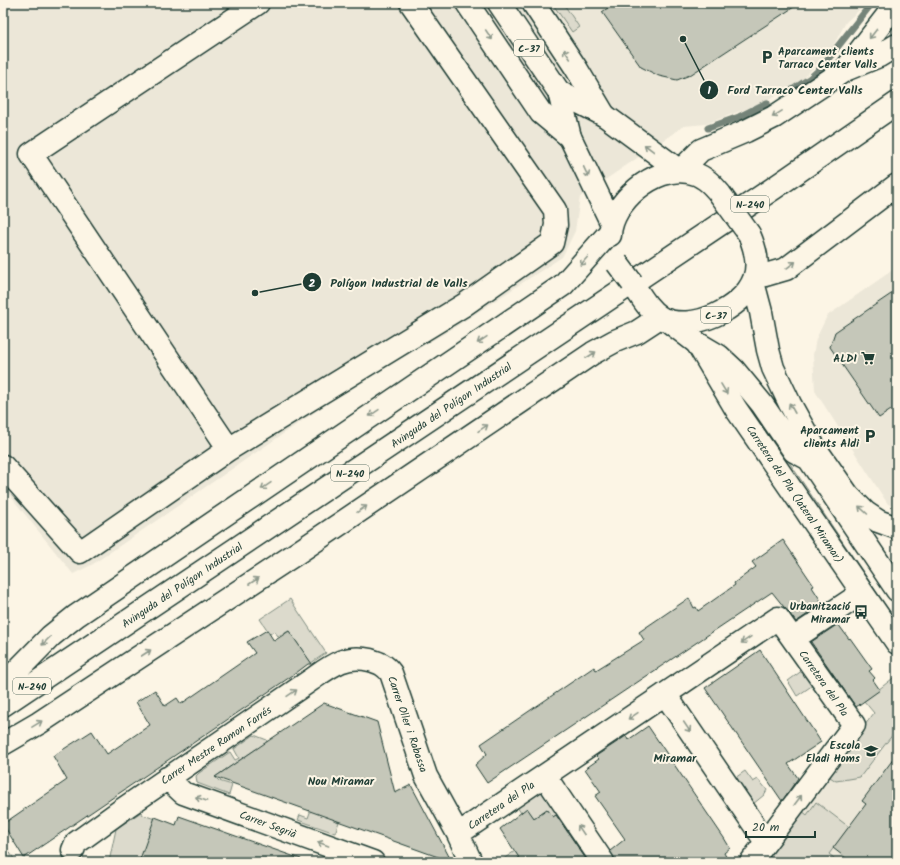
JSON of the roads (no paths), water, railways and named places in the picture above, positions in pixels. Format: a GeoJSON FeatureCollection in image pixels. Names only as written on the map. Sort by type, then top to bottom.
{"type":"FeatureCollection","features":[{"type":"Feature","properties":{"kind":"main road"},"geometry":{"type":"LineString","coordinates":[[229,449],[31,154],[258,3]]}},
{"type":"Feature","properties":{"kind":"main road"},"geometry":{"type":"LineString","coordinates":[[3,466],[80,552],[229,449],[464,305],[552,243],[556,225],[555,210],[410,3]]}},
{"type":"Feature","properties":{"kind":"main road"},"geometry":{"type":"LineString","coordinates":[[467,3],[541,113],[570,137]]}},
{"type":"Feature","properties":{"kind":"main road","name":"C-37"},"geometry":{"type":"LineString","coordinates":[[499,3],[559,92],[570,137],[611,228]]}},
{"type":"Feature","properties":{"kind":"main road"},"geometry":{"type":"LineString","coordinates":[[533,3],[576,68],[604,115]]}},
{"type":"Feature","properties":{"kind":"main road"},"geometry":{"type":"LineString","coordinates":[[845,70],[897,3]]}},
{"type":"Feature","properties":{"kind":"main road"},"geometry":{"type":"LineString","coordinates":[[680,171],[701,150],[746,131],[774,117],[845,70],[879,56],[897,45]]}},
{"type":"Feature","properties":{"kind":"main road","name":"C-37"},"geometry":{"type":"LineString","coordinates":[[559,92],[604,115],[680,171]]}},
{"type":"Feature","properties":{"kind":"main road","name":"Avinguda del Polígon Industrial"},"geometry":{"type":"LineString","coordinates":[[3,705],[774,188],[897,103]]}},
{"type":"Feature","properties":{"kind":"main road"},"geometry":{"type":"LineString","coordinates":[[860,128],[897,118]]}},
{"type":"Feature","properties":{"kind":"main road","name":"C-37"},"geometry":{"type":"LineString","coordinates":[[680,171],[687,171],[702,176],[720,194],[749,234],[755,248],[757,266],[754,280],[744,296],[715,315],[695,321],[681,322],[658,314],[617,263],[609,243],[611,228],[628,197],[639,187],[658,176],[680,171]]}},
{"type":"Feature","properties":{"kind":"main road"},"geometry":{"type":"LineString","coordinates":[[897,185],[786,269],[754,280],[773,368],[810,451],[897,590]]}},
{"type":"Feature","properties":{"kind":"main road"},"geometry":{"type":"LineString","coordinates":[[3,685],[51,636],[76,616],[563,285],[611,228]]}},
{"type":"Feature","properties":{"kind":"main road"},"geometry":{"type":"LineString","coordinates":[[3,744],[39,723],[297,553],[593,353],[615,341],[637,332],[658,314],[697,343],[719,356],[734,370],[762,404],[794,451],[810,451],[848,496],[866,513],[878,521],[897,528]]}},
{"type":"Feature","properties":{"kind":"main road","name":"Carretera del Pla (lateral Miramar)"},"geometry":{"type":"LineString","coordinates":[[697,343],[736,409],[897,643]]}},
{"type":"Feature","properties":{"kind":"main road","name":"Carretera del Pla"},"geometry":{"type":"LineString","coordinates":[[793,639],[862,592]]}},
{"type":"Feature","properties":{"kind":"main road","name":"Carretera del Pla"},"geometry":{"type":"LineString","coordinates":[[458,834],[665,694],[694,682],[778,618],[854,725],[751,862]]}},
{"type":"Feature","properties":{"kind":"main road","name":"Carrer Mestre Ramon Farrés"},"geometry":{"type":"LineString","coordinates":[[73,850],[76,843],[167,778],[339,662],[356,658],[369,660]]}},
{"type":"Feature","properties":{"kind":"main road","name":"Carrer Oller i Rabassa"},"geometry":{"type":"LineString","coordinates":[[369,660],[385,666],[391,673],[423,768],[472,862]]}},
{"type":"Feature","properties":{"kind":"main road"},"geometry":{"type":"LineString","coordinates":[[665,694],[766,842]]}},
{"type":"Feature","properties":{"kind":"main road","name":"Carretera del Pla"},"geometry":{"type":"LineString","coordinates":[[545,776],[603,862]]}},
{"type":"Feature","properties":{"kind":"main road","name":"Carrer Segrià"},"geometry":{"type":"LineString","coordinates":[[167,778],[183,793],[373,862]]}},
{"type":"Feature","properties":{"kind":"waterway"},"geometry":{"type":"LineString","coordinates":[[788,93],[809,79],[820,69],[872,3]]}},
{"type":"Feature","properties":{"kind":"waterway"},"geometry":{"type":"LineString","coordinates":[[708,128],[739,117],[767,103]]}},
{"type":"Feature","properties":{"kind":"place","name":"Ford Tarraco Center Valls"},"geometry":{"type":"Point","coordinates":[683,39]}},
{"type":"Feature","properties":{"kind":"place","name":"Aparcament clients Tarraco Center Valls"},"geometry":{"type":"Point","coordinates":[767,57]}},
{"type":"Feature","properties":{"kind":"place","name":"Polígon Industrial de Valls"},"geometry":{"type":"Point","coordinates":[255,293]}},
{"type":"Feature","properties":{"kind":"place","name":"ALDI"},"geometry":{"type":"Point","coordinates":[868,358]}},
{"type":"Feature","properties":{"kind":"place","name":"Aparcament clients Aldi"},"geometry":{"type":"Point","coordinates":[870,436]}},
{"type":"Feature","properties":{"kind":"place","name":"Urbanització Miramar"},"geometry":{"type":"Point","coordinates":[861,612]}},
{"type":"Feature","properties":{"kind":"place","name":"Escola Eladi Homs"},"geometry":{"type":"Point","coordinates":[871,751]}},
{"type":"Feature","properties":{"kind":"district","name":"Miramar"},"geometry":{"type":"Point","coordinates":[675,758]}},
{"type":"Feature","properties":{"kind":"district","name":"Nou Miramar"},"geometry":{"type":"Point","coordinates":[341,781]}}]}
